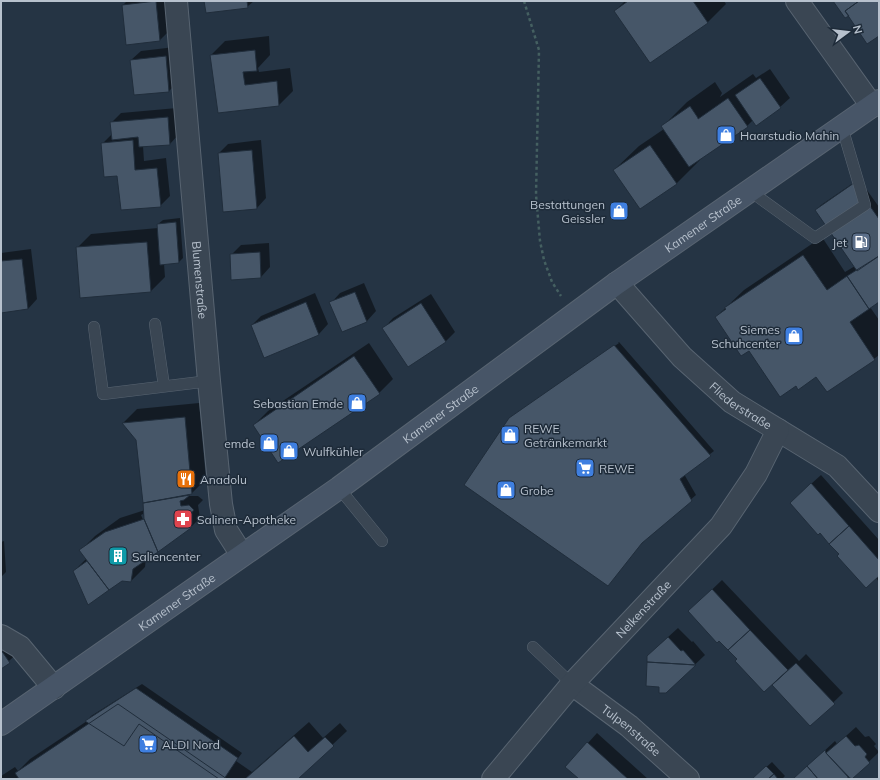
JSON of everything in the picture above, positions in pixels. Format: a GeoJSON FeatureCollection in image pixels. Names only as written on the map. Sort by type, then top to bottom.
{"type":"FeatureCollection","features":[{"type":"Feature","properties":{"kind":"main road","name":"Kamener Straße"},"geometry":{"type":"LineString","coordinates":[[1,724],[339,488],[617,283],[876,103]]}},
{"type":"Feature","properties":{"kind":"street","name":"Blumenstraße"},"geometry":{"type":"LineString","coordinates":[[176,1],[221,504],[226,530],[242,555]]}},
{"type":"Feature","properties":{"kind":"street"},"geometry":{"type":"LineString","coordinates":[[797,1],[876,103]]}},
{"type":"Feature","properties":{"kind":"street","name":"Fliederstraße"},"geometry":{"type":"LineString","coordinates":[[617,283],[682,357],[732,402],[838,466],[879,511]]}},
{"type":"Feature","properties":{"kind":"street","name":"Nelkenstraße"},"geometry":{"type":"LineString","coordinates":[[493,779],[572,684],[721,526],[756,474],[778,430]]}},
{"type":"Feature","properties":{"kind":"street"},"geometry":{"type":"LineString","coordinates":[[1,636],[20,647],[54,688]]}},
{"type":"Feature","properties":{"kind":"street","name":"Tulpenstraße"},"geometry":{"type":"LineString","coordinates":[[572,684],[629,726],[688,779]]}},
{"type":"Feature","properties":{"kind":"lane"},"geometry":{"type":"LineString","coordinates":[[750,191],[815,238],[865,205],[842,127]]}},
{"type":"Feature","properties":{"kind":"lane"},"geometry":{"type":"LineString","coordinates":[[155,324],[164,386]]}},
{"type":"Feature","properties":{"kind":"lane"},"geometry":{"type":"LineString","coordinates":[[94,327],[103,394],[209,380]]}},
{"type":"Feature","properties":{"kind":"lane"},"geometry":{"type":"LineString","coordinates":[[339,488],[382,541]]}},
{"type":"Feature","properties":{"kind":"lane"},"geometry":{"type":"LineString","coordinates":[[533,647],[572,684]]}},
{"type":"Feature","properties":{"kind":"path"},"geometry":{"type":"LineString","coordinates":[[524,1],[539,50],[536,195],[540,241],[544,260],[552,282],[573,316]]}},
{"type":"Feature","properties":{"kind":"building"},"geometry":{"type":"Polygon","coordinates":[[[156,1],[160,41],[126,45],[122,5],[156,1]]]}},
{"type":"Feature","properties":{"kind":"building"},"geometry":{"type":"Polygon","coordinates":[[[204,1],[247,1],[248,8],[206,13],[204,1]]]}},
{"type":"Feature","properties":{"kind":"building"},"geometry":{"type":"Polygon","coordinates":[[[628,1],[693,1],[708,23],[650,63],[614,11],[628,1]]]}},
{"type":"Feature","properties":{"kind":"building"},"geometry":{"type":"Polygon","coordinates":[[[833,1],[859,1],[845,11],[849,16],[845,18],[833,1]]]}},
{"type":"Feature","properties":{"kind":"building"},"geometry":{"type":"Polygon","coordinates":[[[859,1],[879,1],[879,36],[867,44],[845,11],[859,1]]]}},
{"type":"Feature","properties":{"kind":"building"},"geometry":{"type":"Polygon","coordinates":[[[255,50],[257,71],[243,72],[245,85],[277,81],[279,106],[218,113],[210,55],[255,50]]]}},
{"type":"Feature","properties":{"kind":"building"},"geometry":{"type":"Polygon","coordinates":[[[166,56],[169,92],[134,95],[130,60],[166,56]]]}},
{"type":"Feature","properties":{"kind":"building"},"geometry":{"type":"Polygon","coordinates":[[[760,78],[781,108],[756,126],[735,95],[760,78]]]}},
{"type":"Feature","properties":{"kind":"building"},"geometry":{"type":"Polygon","coordinates":[[[728,98],[748,127],[689,167],[661,126],[690,106],[698,119],[728,98]]]}},
{"type":"Feature","properties":{"kind":"building"},"geometry":{"type":"Polygon","coordinates":[[[168,117],[170,145],[139,147],[138,137],[112,140],[110,122],[168,117]]]}},
{"type":"Feature","properties":{"kind":"building"},"geometry":{"type":"Polygon","coordinates":[[[133,140],[135,170],[157,168],[161,207],[121,210],[117,176],[104,177],[101,143],[133,140]]]}},
{"type":"Feature","properties":{"kind":"building"},"geometry":{"type":"Polygon","coordinates":[[[650,145],[677,184],[640,209],[613,170],[650,145]]]}},
{"type":"Feature","properties":{"kind":"building"},"geometry":{"type":"Polygon","coordinates":[[[252,150],[257,209],[223,212],[218,153],[252,150]]]}},
{"type":"Feature","properties":{"kind":"building"},"geometry":{"type":"Polygon","coordinates":[[[854,183],[879,219],[879,256],[857,271],[815,210],[854,183]]]}},
{"type":"Feature","properties":{"kind":"building"},"geometry":{"type":"Polygon","coordinates":[[[176,222],[179,263],[160,265],[157,224],[176,222]]]}},
{"type":"Feature","properties":{"kind":"building"},"geometry":{"type":"Polygon","coordinates":[[[147,242],[151,292],[80,298],[76,247],[147,242]]]}},
{"type":"Feature","properties":{"kind":"building"},"geometry":{"type":"Polygon","coordinates":[[[260,252],[261,278],[231,280],[230,254],[260,252]]]}},
{"type":"Feature","properties":{"kind":"building","name":"Siemes Schuhcenter"},"geometry":{"type":"Polygon","coordinates":[[[803,255],[827,290],[847,276],[869,309],[850,322],[875,360],[827,392],[816,377],[798,390],[796,386],[780,397],[749,351],[741,356],[715,317],[726,309],[724,308],[803,255]]]}},
{"type":"Feature","properties":{"kind":"building"},"geometry":{"type":"Polygon","coordinates":[[[879,256],[879,302],[869,309],[847,276],[879,256]]]}},
{"type":"Feature","properties":{"kind":"building"},"geometry":{"type":"Polygon","coordinates":[[[22,259],[28,309],[1,313],[1,261],[22,259]]]}},
{"type":"Feature","properties":{"kind":"building"},"geometry":{"type":"Polygon","coordinates":[[[355,292],[367,322],[342,332],[329,302],[355,292]]]}},
{"type":"Feature","properties":{"kind":"building"},"geometry":{"type":"Polygon","coordinates":[[[306,302],[319,335],[264,358],[251,325],[306,302]]]}},
{"type":"Feature","properties":{"kind":"building"},"geometry":{"type":"Polygon","coordinates":[[[421,303],[446,342],[408,367],[382,328],[421,303]]]}},
{"type":"Feature","properties":{"kind":"building","name":"REWE"},"geometry":{"type":"Polygon","coordinates":[[[614,345],[711,456],[680,479],[692,501],[642,543],[608,586],[464,485],[509,418],[614,345]]]}},
{"type":"Feature","properties":{"kind":"building"},"geometry":{"type":"Polygon","coordinates":[[[354,356],[380,394],[278,463],[253,425],[354,356]]]}},
{"type":"Feature","properties":{"kind":"building"},"geometry":{"type":"Polygon","coordinates":[[[185,417],[192,494],[143,503],[136,440],[122,423],[185,417]]]}},
{"type":"Feature","properties":{"kind":"building"},"geometry":{"type":"Polygon","coordinates":[[[811,483],[849,526],[829,544],[820,533],[818,535],[790,503],[811,483]]]}},
{"type":"Feature","properties":{"kind":"building","name":"Saliencenter"},"geometry":{"type":"Polygon","coordinates":[[[190,495],[184,500],[180,501],[181,506],[189,505],[194,510],[189,516],[191,528],[158,552],[144,519],[143,503],[190,495]]]}},
{"type":"Feature","properties":{"kind":"building","name":"Saliencenter"},"geometry":{"type":"Polygon","coordinates":[[[144,519],[158,552],[133,569],[131,582],[122,581],[109,590],[79,550],[105,532],[144,519]]]}},
{"type":"Feature","properties":{"kind":"building"},"geometry":{"type":"Polygon","coordinates":[[[849,526],[879,560],[879,576],[866,588],[837,556],[839,554],[829,544],[849,526]]]}},
{"type":"Feature","properties":{"kind":"building","name":"Saliencenter"},"geometry":{"type":"Polygon","coordinates":[[[87,561],[109,590],[88,605],[73,571],[87,561]]]}},
{"type":"Feature","properties":{"kind":"building"},"geometry":{"type":"Polygon","coordinates":[[[712,589],[750,630],[728,650],[719,641],[717,643],[688,611],[712,589]]]}},
{"type":"Feature","properties":{"kind":"building"},"geometry":{"type":"Polygon","coordinates":[[[750,630],[788,670],[764,692],[735,661],[737,659],[728,650],[750,630]]]}},
{"type":"Feature","properties":{"kind":"building"},"geometry":{"type":"Polygon","coordinates":[[[668,637],[681,651],[683,650],[696,665],[647,662],[647,656],[668,637]]]}},
{"type":"Feature","properties":{"kind":"building"},"geometry":{"type":"Polygon","coordinates":[[[1,650],[10,663],[1,669],[1,650]]]}},
{"type":"Feature","properties":{"kind":"building"},"geometry":{"type":"Polygon","coordinates":[[[647,662],[696,665],[666,693],[659,693],[659,687],[646,686],[647,662]]]}},
{"type":"Feature","properties":{"kind":"building"},"geometry":{"type":"Polygon","coordinates":[[[796,663],[835,704],[810,726],[772,685],[796,663]]]}},
{"type":"Feature","properties":{"kind":"building"},"geometry":{"type":"Polygon","coordinates":[[[136,688],[238,758],[224,779],[219,779],[139,724],[124,746],[85,721],[136,688]]]}},
{"type":"Feature","properties":{"kind":"building"},"geometry":{"type":"Polygon","coordinates":[[[118,704],[227,779],[19,779],[15,773],[118,704]]]}},
{"type":"Feature","properties":{"kind":"building"},"geometry":{"type":"Polygon","coordinates":[[[294,736],[308,752],[325,737],[334,746],[298,779],[245,779],[294,736]]]}},
{"type":"Feature","properties":{"kind":"building"},"geometry":{"type":"Polygon","coordinates":[[[846,736],[855,746],[859,745],[867,754],[865,757],[870,763],[852,779],[848,777],[826,753],[846,736]]]}},
{"type":"Feature","properties":{"kind":"building"},"geometry":{"type":"Polygon","coordinates":[[[587,742],[628,779],[579,779],[565,767],[587,742]]]}},
{"type":"Feature","properties":{"kind":"building"},"geometry":{"type":"Polygon","coordinates":[[[825,750],[826,753],[849,777],[846,779],[818,779],[807,766],[825,750]]]}},
{"type":"Feature","properties":{"kind":"building"},"geometry":{"type":"Polygon","coordinates":[[[766,766],[774,774],[768,779],[752,779],[766,766]]]}},
{"type":"Feature","properties":{"kind":"building"},"geometry":{"type":"Polygon","coordinates":[[[807,766],[818,779],[793,779],[807,766]]]}},
{"type":"Feature","properties":{"kind":"building"},"geometry":{"type":"Polygon","coordinates":[[[774,774],[778,779],[768,779],[774,774]]]}},
{"type":"Feature","properties":{"kind":"place","name":"Haarstudio Mahin"},"geometry":{"type":"Point","coordinates":[726,135]}},
{"type":"Feature","properties":{"kind":"place","name":"Bestattungen Geissler"},"geometry":{"type":"Point","coordinates":[619,211]}},
{"type":"Feature","properties":{"kind":"place","name":"Jet"},"geometry":{"type":"Point","coordinates":[861,242]}},
{"type":"Feature","properties":{"kind":"place","name":"Siemes Schuhcenter"},"geometry":{"type":"Point","coordinates":[794,336]}},
{"type":"Feature","properties":{"kind":"place","name":"Sebastian Emde"},"geometry":{"type":"Point","coordinates":[357,403]}},
{"type":"Feature","properties":{"kind":"place","name":"REWE Getränkemarkt"},"geometry":{"type":"Point","coordinates":[510,435]}},
{"type":"Feature","properties":{"kind":"place","name":"emde"},"geometry":{"type":"Point","coordinates":[269,443]}},
{"type":"Feature","properties":{"kind":"place","name":"Wulfkühler"},"geometry":{"type":"Point","coordinates":[289,451]}},
{"type":"Feature","properties":{"kind":"place","name":"REWE"},"geometry":{"type":"Point","coordinates":[585,468]}},
{"type":"Feature","properties":{"kind":"place","name":"Anadolu"},"geometry":{"type":"Point","coordinates":[186,479]}},
{"type":"Feature","properties":{"kind":"place","name":"Grobe"},"geometry":{"type":"Point","coordinates":[506,490]}},
{"type":"Feature","properties":{"kind":"place","name":"Salinen-Apotheke"},"geometry":{"type":"Point","coordinates":[183,519]}},
{"type":"Feature","properties":{"kind":"place","name":"Saliencenter"},"geometry":{"type":"Point","coordinates":[118,556]}},
{"type":"Feature","properties":{"kind":"place","name":"ALDI Nord"},"geometry":{"type":"Point","coordinates":[148,744]}}]}
